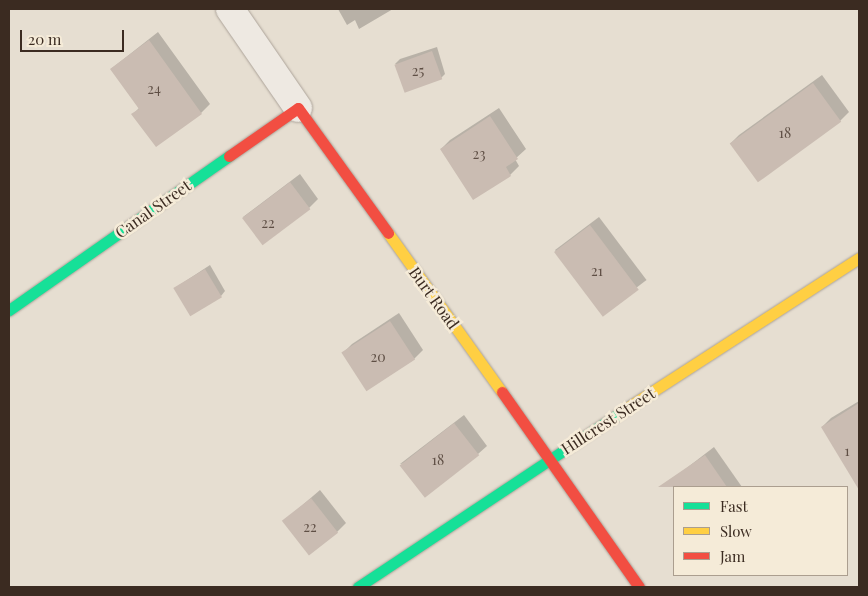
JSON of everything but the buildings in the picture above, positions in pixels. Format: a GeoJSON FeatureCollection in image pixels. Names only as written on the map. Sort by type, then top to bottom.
{"type":"FeatureCollection","features":[{"type":"Feature","properties":{"kind":"street","name":"Burt Road"},"geometry":{"type":"LineString","coordinates":[[230,9],[298,108],[550,458],[638,587]]}},
{"type":"Feature","properties":{"kind":"street","name":"Canal Street"},"geometry":{"type":"LineString","coordinates":[[9,310],[298,108]]}},
{"type":"Feature","properties":{"kind":"street","name":"Hillcrest Street"},"geometry":{"type":"LineString","coordinates":[[358,587],[550,458],[859,258]]}},
{"type":"Feature","properties":{"kind":"traffic: fast"},"geometry":{"type":"LineString","coordinates":[[9,310],[229,156]]}},
{"type":"Feature","properties":{"kind":"traffic: fast"},"geometry":{"type":"LineString","coordinates":[[358,587],[627,408]]}},
{"type":"Feature","properties":{"kind":"traffic: slow"},"geometry":{"type":"LineString","coordinates":[[388,233],[502,392]]}},
{"type":"Feature","properties":{"kind":"traffic: slow"},"geometry":{"type":"LineString","coordinates":[[627,408],[859,258]]}},
{"type":"Feature","properties":{"kind":"traffic: jam"},"geometry":{"type":"LineString","coordinates":[[229,156],[298,108],[388,233]]}},
{"type":"Feature","properties":{"kind":"traffic: jam"},"geometry":{"type":"LineString","coordinates":[[502,392],[639,587]]}}]}
